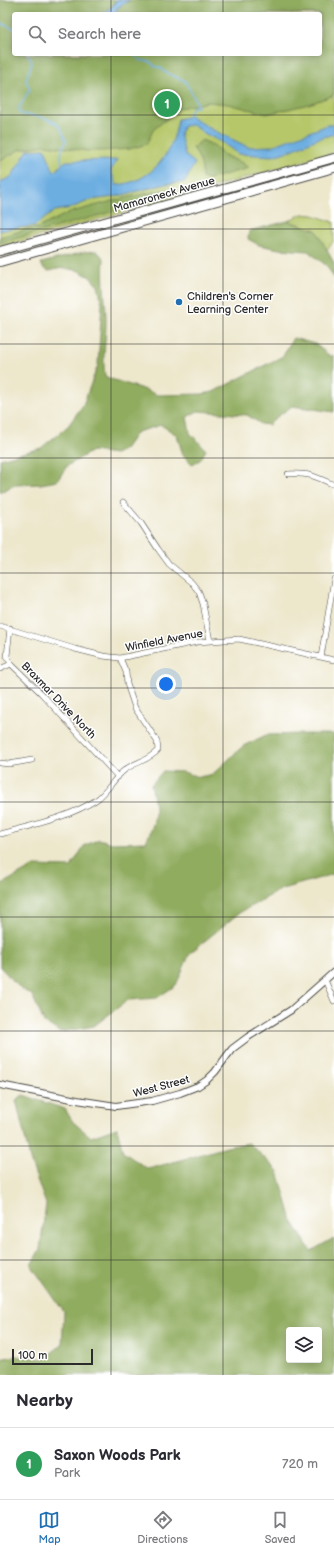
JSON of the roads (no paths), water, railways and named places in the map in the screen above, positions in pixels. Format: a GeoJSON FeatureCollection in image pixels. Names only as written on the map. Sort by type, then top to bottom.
{"type":"FeatureCollection","features":[{"type":"Feature","properties":{"kind":"main road","name":"Mamaroneck Avenue"},"geometry":{"type":"LineString","coordinates":[[0,251],[334,158]]}},
{"type":"Feature","properties":{"kind":"main road","name":"Mamaroneck Avenue"},"geometry":{"type":"LineString","coordinates":[[0,262],[334,168]]}},
{"type":"Feature","properties":{"kind":"street"},"geometry":{"type":"LineString","coordinates":[[242,184],[244,194]]}},
{"type":"Feature","properties":{"kind":"street"},"geometry":{"type":"LineString","coordinates":[[288,474],[303,473],[314,475],[334,485]]}},
{"type":"Feature","properties":{"kind":"street"},"geometry":{"type":"LineString","coordinates":[[123,502],[141,522],[169,564],[192,583],[199,592],[203,604],[210,641]]}},
{"type":"Feature","properties":{"kind":"street"},"geometry":{"type":"LineString","coordinates":[[321,657],[334,579]]}},
{"type":"Feature","properties":{"kind":"street","name":"Winfield Avenue"},"geometry":{"type":"LineString","coordinates":[[0,626],[75,649],[103,656],[120,658],[197,642],[240,639],[334,660]]}},
{"type":"Feature","properties":{"kind":"street","name":"Braxmar Drive North"},"geometry":{"type":"LineString","coordinates":[[10,628],[7,656],[11,664],[41,693],[118,777]]}},
{"type":"Feature","properties":{"kind":"street"},"geometry":{"type":"LineString","coordinates":[[0,834],[54,818],[88,805],[107,791],[118,777],[128,768],[155,754],[158,748],[158,741],[135,708],[127,684],[126,672],[120,658]]}},
{"type":"Feature","properties":{"kind":"street"},"geometry":{"type":"LineString","coordinates":[[0,669],[11,664]]}},
{"type":"Feature","properties":{"kind":"street"},"geometry":{"type":"LineString","coordinates":[[0,763],[9,764],[32,760]]}},
{"type":"Feature","properties":{"kind":"street","name":"West Street"},"geometry":{"type":"LineString","coordinates":[[0,1085],[116,1106],[152,1101],[180,1093],[198,1086],[208,1080],[216,1072],[232,1049],[291,1010],[334,972]]}},
{"type":"Feature","properties":{"kind":"street"},"geometry":{"type":"LineString","coordinates":[[325,980],[334,1001]]}},
{"type":"Feature","properties":{"kind":"water"},"geometry":{"type":"Polygon","coordinates":[[[116,0],[130,0],[117,8],[116,12],[105,12],[114,5],[116,0]]]}},
{"type":"Feature","properties":{"kind":"water"},"geometry":{"type":"Polygon","coordinates":[[[191,116],[211,129],[248,147],[272,146],[328,125],[334,125],[334,134],[273,156],[238,154],[193,125],[184,126],[180,133],[185,155],[195,163],[185,182],[166,184],[114,197],[91,200],[71,208],[55,211],[34,226],[0,231],[0,182],[11,177],[28,150],[45,149],[54,172],[66,161],[118,160],[111,170],[116,185],[129,183],[151,172],[159,164],[171,143],[178,119],[191,116]]]}},
{"type":"Feature","properties":{"kind":"waterway"},"geometry":{"type":"LineString","coordinates":[[0,23],[12,28]]}},
{"type":"Feature","properties":{"kind":"waterway"},"geometry":{"type":"LineString","coordinates":[[29,56],[32,62],[26,80],[30,90],[22,102],[19,110],[21,114],[52,121],[60,127],[66,141],[61,153],[62,165]]}},
{"type":"Feature","properties":{"kind":"waterway"},"geometry":{"type":"LineString","coordinates":[[138,56],[137,58],[139,60],[151,62],[154,66],[161,68],[165,72],[185,81],[198,107],[192,107],[192,110],[189,112],[189,117]]}},
{"type":"Feature","properties":{"kind":"place","name":"Saxon Woods Park"},"geometry":{"type":"Point","coordinates":[167,104]}},
{"type":"Feature","properties":{"kind":"place","name":"Children's Corner Learning Center"},"geometry":{"type":"Point","coordinates":[179,302]}}]}
